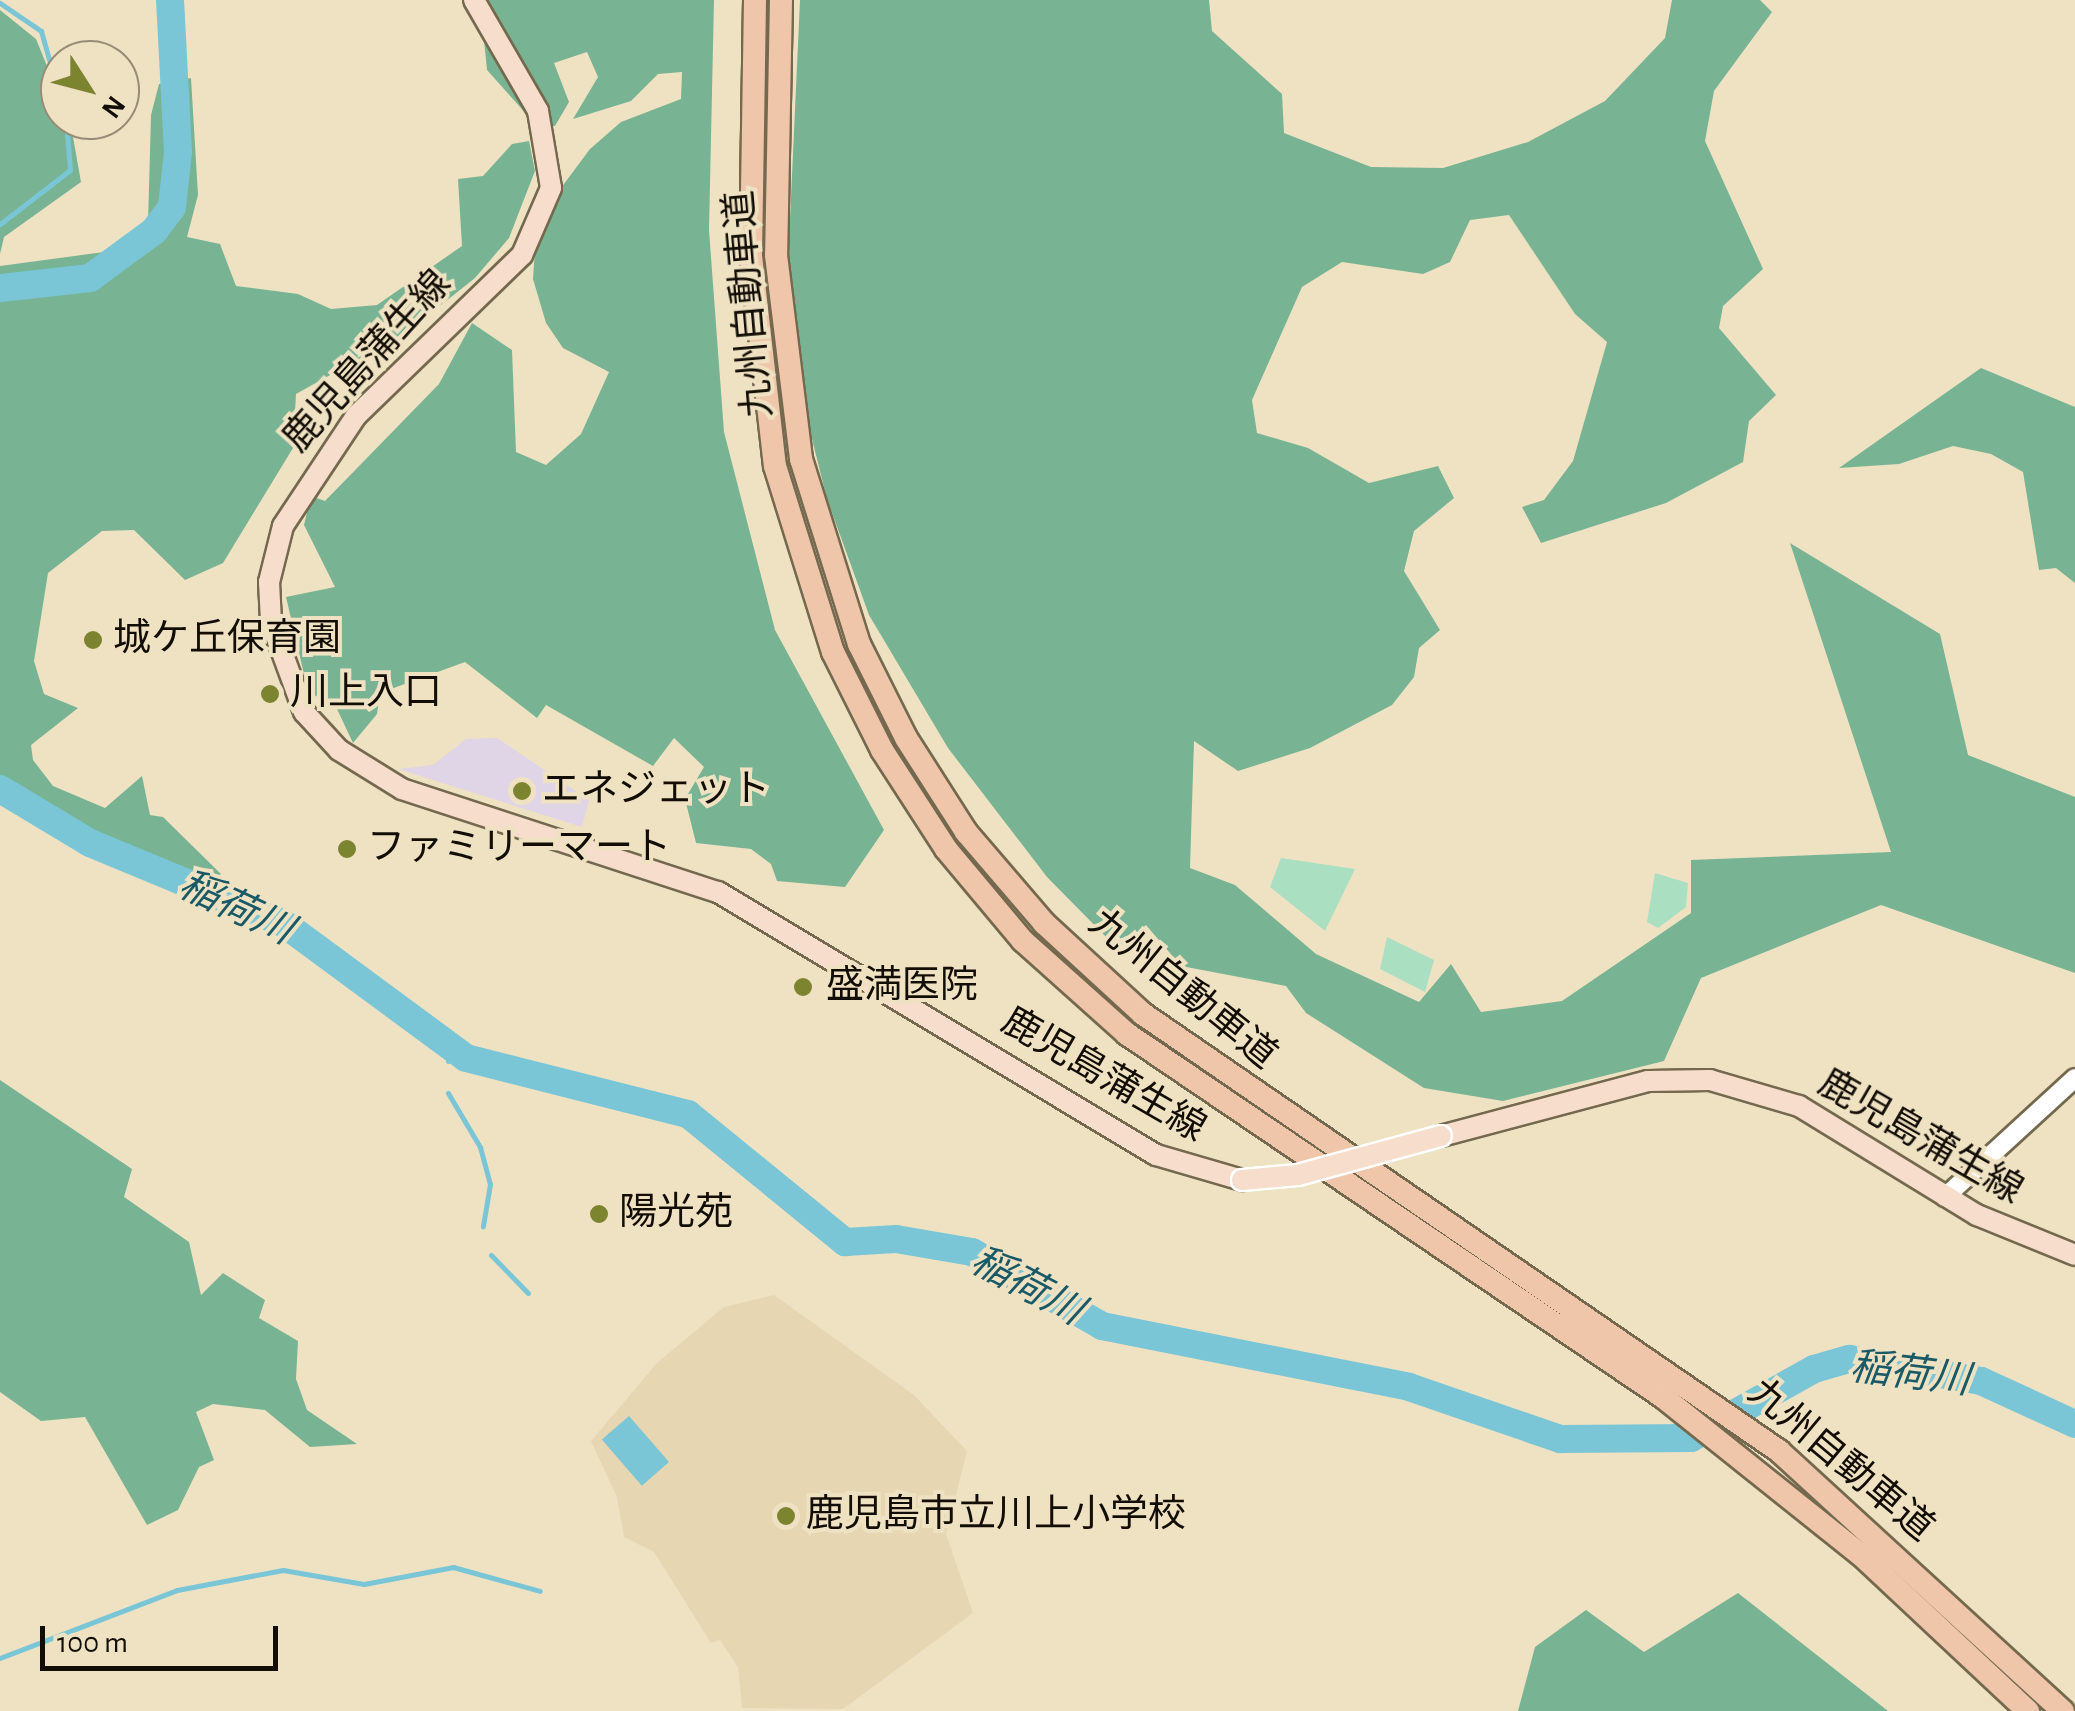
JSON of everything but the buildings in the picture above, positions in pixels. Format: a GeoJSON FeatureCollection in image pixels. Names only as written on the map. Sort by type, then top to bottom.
{"type":"FeatureCollection","features":[{"type":"Feature","properties":{"kind":"highway","name":"九州自動車道"},"geometry":{"type":"LineString","coordinates":[[755,0],[751,256],[775,466],[834,652],[915,804],[1024,941],[1126,1034],[1663,1397],[1860,1554],[2028,1711]]}},
{"type":"Feature","properties":{"kind":"highway","name":"九州自動車道"},"geometry":{"type":"LineString","coordinates":[[781,0],[776,255],[801,459],[859,644],[938,790],[1005,880],[1143,1014],[1694,1387],[1779,1451],[2062,1711]]}},
{"type":"Feature","properties":{"kind":"main road","name":"鹿児島蒲生線"},"geometry":{"type":"LineString","coordinates":[[474,0],[538,111],[551,188],[522,255],[368,404],[299,492],[274,556],[270,602],[278,658],[304,712],[346,757],[402,789],[718,892],[1156,1155],[1242,1180],[1298,1175],[1648,1081],[1710,1080],[1799,1106],[2006,1231],[2075,1254]]}},
{"type":"Feature","properties":{"kind":"street"},"geometry":{"type":"LineString","coordinates":[[1944,1196],[2075,1078]]}},
{"type":"Feature","properties":{"kind":"shaded area","name":"エネジェット"},"geometry":{"type":"Polygon","coordinates":[[[497,738],[589,800],[582,827],[398,769],[433,765],[466,739],[497,738]]]}},
{"type":"Feature","properties":{"kind":"shaded area","name":"鹿児島市立川上小学校"},"geometry":{"type":"Polygon","coordinates":[[[774,1295],[914,1395],[967,1451],[946,1534],[973,1613],[843,1709],[742,1708],[738,1667],[720,1640],[711,1643],[654,1552],[624,1537],[617,1497],[591,1441],[657,1363],[724,1307],[774,1295]]]}},
{"type":"Feature","properties":{"kind":"green space"},"geometry":{"type":"Polygon","coordinates":[[[480,0],[714,0],[709,230],[724,432],[775,630],[884,830],[845,887],[777,881],[771,864],[751,849],[696,843],[685,799],[704,767],[674,738],[653,766],[546,705],[537,718],[465,662],[380,693],[377,714],[353,743],[337,709],[308,691],[286,597],[335,587],[304,525],[311,496],[325,501],[439,384],[472,323],[512,350],[516,452],[546,465],[581,434],[609,372],[563,348],[546,323],[533,279],[535,249],[555,196],[590,149],[621,122],[681,99],[682,72],[658,74],[631,101],[573,119],[598,77],[587,52],[554,63],[569,102],[555,126],[536,125],[487,70],[480,0]]]}},
{"type":"Feature","properties":{"kind":"green space"},"geometry":{"type":"Polygon","coordinates":[[[800,0],[1209,0],[1212,31],[1282,94],[1284,133],[1371,167],[1443,168],[1528,142],[1605,101],[1665,38],[1672,0],[1760,0],[1772,12],[1714,91],[1705,141],[1763,269],[1723,306],[1719,328],[1776,395],[1749,421],[1743,462],[1666,503],[1541,543],[1522,507],[1544,500],[1573,461],[1607,342],[1575,314],[1509,215],[1470,220],[1450,262],[1423,274],[1342,262],[1302,287],[1252,400],[1257,433],[1308,448],[1369,483],[1438,466],[1454,498],[1414,531],[1404,571],[1440,630],[1419,648],[1414,677],[1392,705],[1310,748],[1238,771],[1194,741],[1190,868],[1235,885],[1316,954],[1419,1002],[1451,964],[1481,1012],[1562,1001],[1691,913],[1691,860],[1891,852],[1790,543],[1940,634],[1968,755],[2075,797],[2075,973],[1881,905],[1701,978],[1664,1061],[1503,1101],[1424,1088],[1306,1013],[1286,986],[1181,966],[1146,925],[1118,949],[1047,877],[948,748],[869,615],[827,499],[798,383],[787,285],[800,0]]]}},
{"type":"Feature","properties":{"kind":"green space"},"geometry":{"type":"Polygon","coordinates":[[[0,10],[36,39],[40,49],[40,140],[74,140],[81,182],[4,237],[0,254],[0,10]]]}},
{"type":"Feature","properties":{"kind":"green space"},"geometry":{"type":"Polygon","coordinates":[[[191,78],[198,195],[187,237],[220,244],[236,286],[298,294],[331,309],[377,305],[462,246],[458,179],[483,176],[512,144],[529,141],[535,171],[509,238],[475,278],[406,333],[296,394],[293,448],[223,563],[185,580],[134,530],[102,531],[48,573],[34,661],[44,694],[78,708],[31,745],[33,760],[53,786],[105,808],[142,776],[150,815],[163,817],[221,874],[210,880],[147,852],[94,855],[0,801],[0,266],[119,250],[148,223],[151,115],[159,84],[191,78]]]}},
{"type":"Feature","properties":{"kind":"green space"},"geometry":{"type":"Polygon","coordinates":[[[1981,368],[2075,407],[2075,583],[2056,568],[2039,570],[2023,472],[1991,454],[1953,446],[1899,464],[1839,468],[1981,368]]]}},
{"type":"Feature","properties":{"kind":"green space"},"geometry":{"type":"Polygon","coordinates":[[[1281,858],[1355,869],[1325,931],[1270,887],[1281,858]]]}},
{"type":"Feature","properties":{"kind":"green space"},"geometry":{"type":"Polygon","coordinates":[[[1655,873],[1688,883],[1686,907],[1658,928],[1647,922],[1655,873]]]}},
{"type":"Feature","properties":{"kind":"green space"},"geometry":{"type":"Polygon","coordinates":[[[1387,937],[1434,960],[1425,992],[1380,969],[1387,937]]]}},
{"type":"Feature","properties":{"kind":"green space"},"geometry":{"type":"Polygon","coordinates":[[[0,1080],[132,1169],[124,1197],[189,1242],[201,1295],[223,1273],[265,1300],[259,1318],[298,1341],[296,1379],[307,1410],[357,1444],[310,1447],[265,1410],[213,1404],[196,1412],[214,1460],[199,1467],[178,1510],[147,1525],[85,1417],[41,1421],[0,1392],[0,1080]]]}},
{"type":"Feature","properties":{"kind":"green space"},"geometry":{"type":"Polygon","coordinates":[[[1738,1593],[1888,1711],[1518,1711],[1535,1647],[1586,1610],[1644,1652],[1738,1593]]]}},
{"type":"Feature","properties":{"kind":"water"},"geometry":{"type":"Polygon","coordinates":[[[629,1416],[669,1462],[642,1486],[602,1440],[629,1416]]]}},
{"type":"Feature","properties":{"kind":"waterway","name":"稲荷川"},"geometry":{"type":"LineString","coordinates":[[0,288],[90,278],[154,231],[172,207],[178,152],[170,0]]}},
{"type":"Feature","properties":{"kind":"waterway"},"geometry":{"type":"LineString","coordinates":[[0,3],[41,31],[44,40]]}},
{"type":"Feature","properties":{"kind":"waterway"},"geometry":{"type":"LineString","coordinates":[[0,224],[70,170],[68,140]]}},
{"type":"Feature","properties":{"kind":"waterway","name":"稲荷川"},"geometry":{"type":"LineString","coordinates":[[0,789],[90,843],[283,923],[466,1058],[688,1114],[845,1242],[896,1239],[972,1252],[1102,1326],[1409,1387],[1560,1439],[1691,1438],[1814,1369],[1850,1359],[1981,1381],[2075,1424]]}},
{"type":"Feature","properties":{"kind":"waterway"},"geometry":{"type":"LineString","coordinates":[[448,1061],[449,1046]]}},
{"type":"Feature","properties":{"kind":"waterway"},"geometry":{"type":"LineString","coordinates":[[448,1093],[480,1147],[490,1184],[483,1226]]}},
{"type":"Feature","properties":{"kind":"waterway"},"geometry":{"type":"LineString","coordinates":[[491,1255],[528,1293]]}},
{"type":"Feature","properties":{"kind":"waterway"},"geometry":{"type":"LineString","coordinates":[[0,1658],[177,1590],[283,1570],[364,1584],[453,1567],[540,1591]]}},
{"type":"Feature","properties":{"kind":"place","name":"城ケ丘保育園"},"geometry":{"type":"Point","coordinates":[93,640]}},
{"type":"Feature","properties":{"kind":"place","name":"川上入口"},"geometry":{"type":"Point","coordinates":[270,694]}},
{"type":"Feature","properties":{"kind":"place","name":"エネジェット"},"geometry":{"type":"Point","coordinates":[522,791]}},
{"type":"Feature","properties":{"kind":"place","name":"ファミリーマート"},"geometry":{"type":"Point","coordinates":[347,849]}},
{"type":"Feature","properties":{"kind":"place","name":"盛満医院"},"geometry":{"type":"Point","coordinates":[803,987]}},
{"type":"Feature","properties":{"kind":"place","name":"陽光苑"},"geometry":{"type":"Point","coordinates":[599,1214]}},
{"type":"Feature","properties":{"kind":"place","name":"鹿児島市立川上小学校"},"geometry":{"type":"Point","coordinates":[786,1516]}}]}
